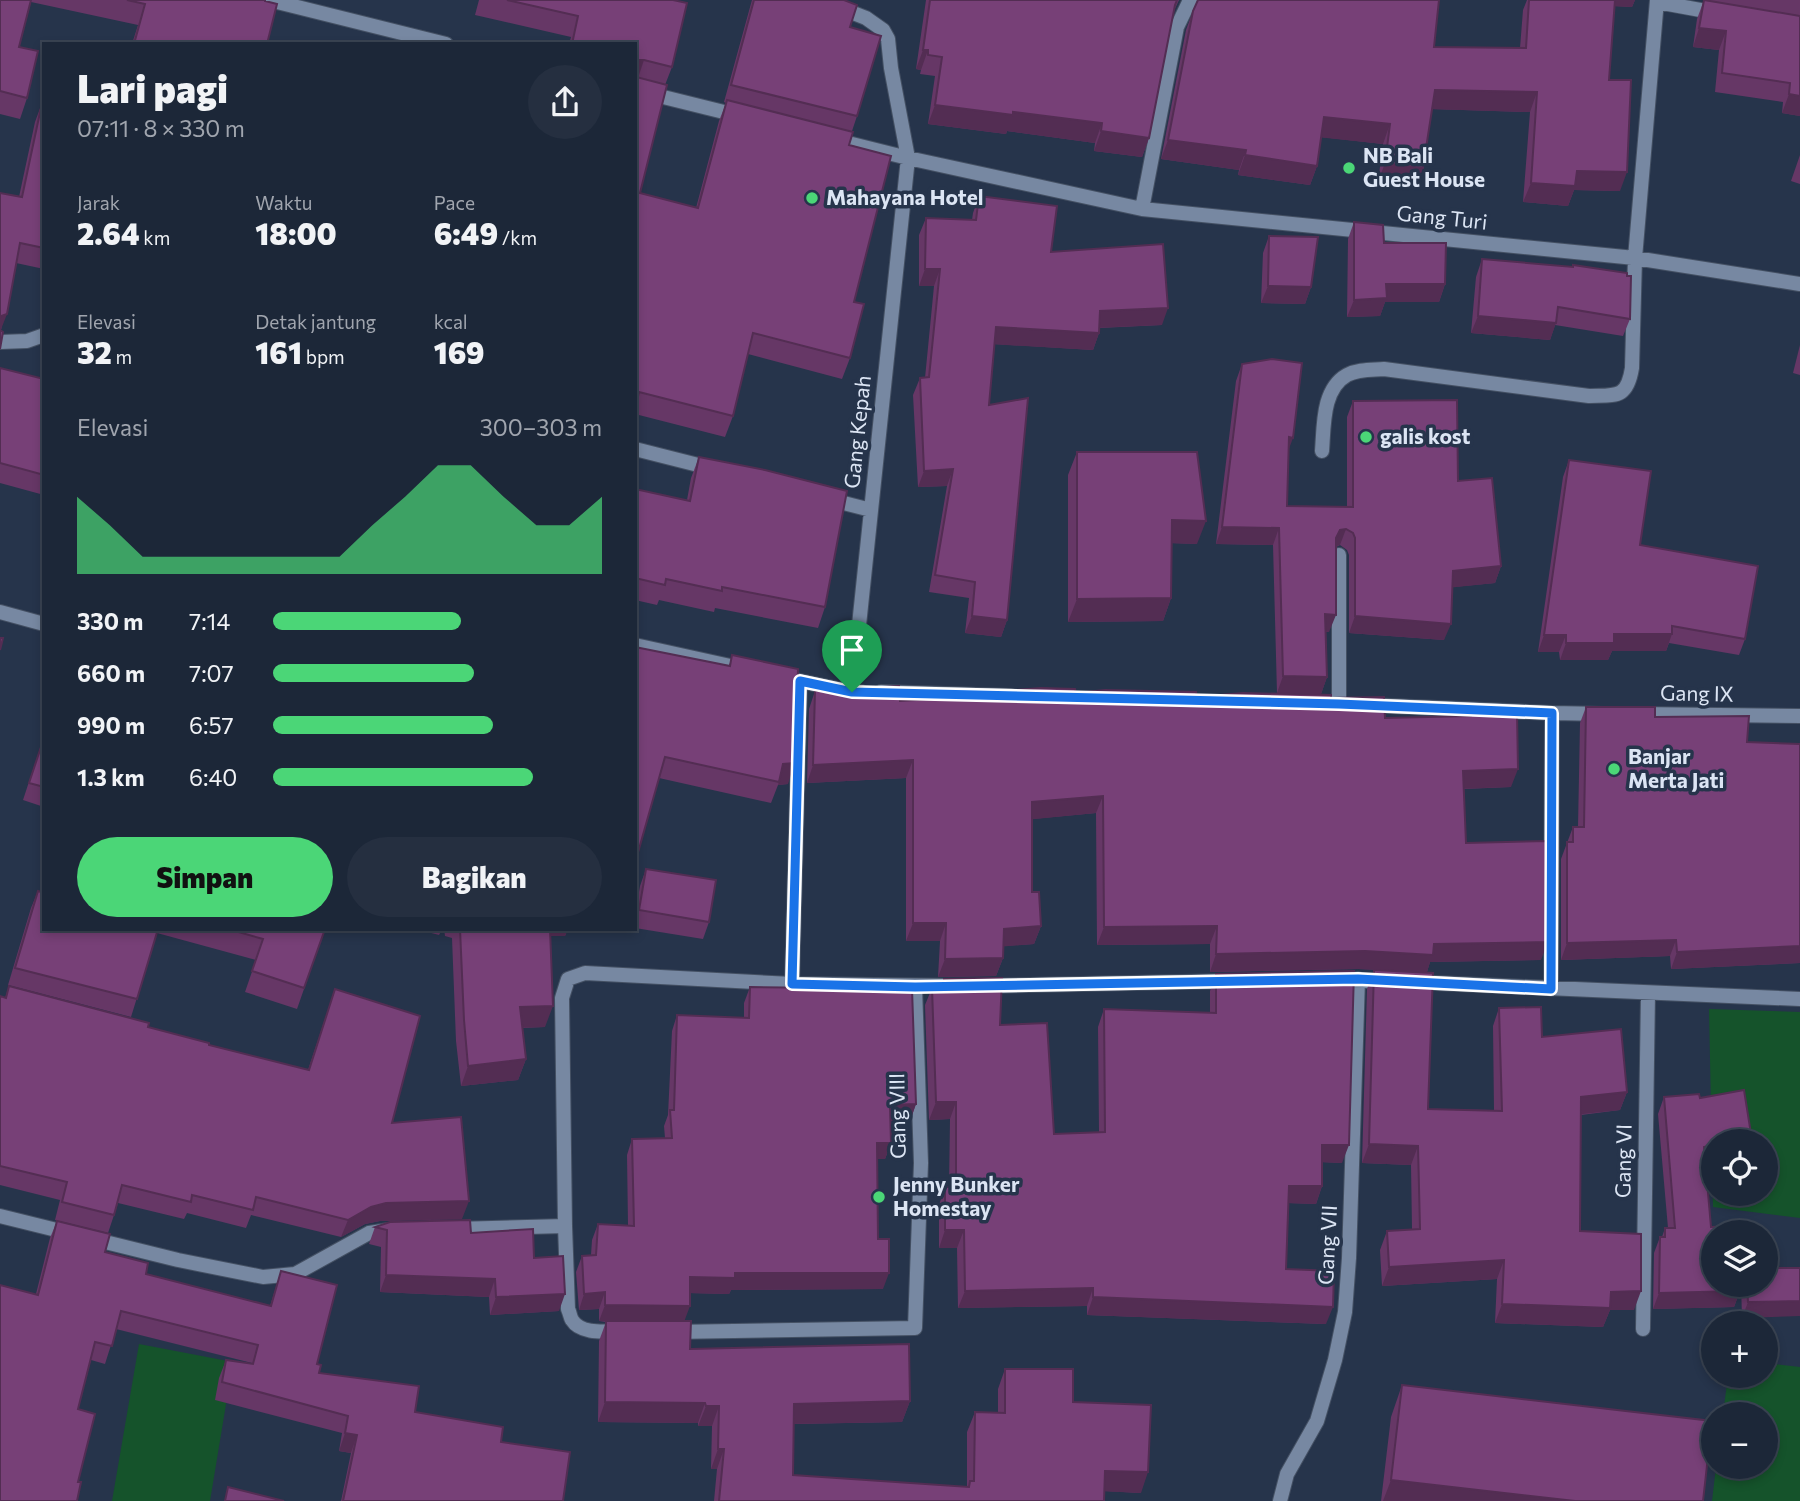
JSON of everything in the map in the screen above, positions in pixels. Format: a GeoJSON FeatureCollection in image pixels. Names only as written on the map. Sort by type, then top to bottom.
{"type":"FeatureCollection","features":[{"type":"Feature","properties":{"kind":"street"},"geometry":{"type":"LineString","coordinates":[[269,0],[438,42]]}},
{"type":"Feature","properties":{"kind":"street","name":"Gang Kepah"},"geometry":{"type":"LineString","coordinates":[[819,497],[871,510],[908,158],[888,39],[883,30],[866,18],[820,0]]}},
{"type":"Feature","properties":{"kind":"street"},"geometry":{"type":"LineString","coordinates":[[1142,209],[1177,27],[1190,0]]}},
{"type":"Feature","properties":{"kind":"street"},"geometry":{"type":"LineString","coordinates":[[1322,451],[1327,405],[1337,383],[1355,372],[1384,369],[1589,396],[1617,394],[1630,384],[1635,258],[1657,1],[1735,16]]}},
{"type":"Feature","properties":{"kind":"street"},"geometry":{"type":"LineString","coordinates":[[637,90],[752,119]]}},
{"type":"Feature","properties":{"kind":"street","name":"Gang Turi"},"geometry":{"type":"LineString","coordinates":[[817,135],[908,158],[1142,209],[1635,258],[1800,284]]}},
{"type":"Feature","properties":{"kind":"street"},"geometry":{"type":"LineString","coordinates":[[0,342],[27,341],[42,336]]}},
{"type":"Feature","properties":{"kind":"street"},"geometry":{"type":"LineString","coordinates":[[637,450],[727,473]]}},
{"type":"Feature","properties":{"kind":"street"},"geometry":{"type":"LineString","coordinates":[[852,692],[871,510]]}},
{"type":"Feature","properties":{"kind":"street","name":"Gang IX"},"geometry":{"type":"LineString","coordinates":[[1339,555],[1332,704],[1552,713],[1800,716]]}},
{"type":"Feature","properties":{"kind":"street"},"geometry":{"type":"LineString","coordinates":[[0,612],[42,623]]}},
{"type":"Feature","properties":{"kind":"street"},"geometry":{"type":"LineString","coordinates":[[637,645],[852,692],[1019,696]]}},
{"type":"Feature","properties":{"kind":"street"},"geometry":{"type":"LineString","coordinates":[[792,984],[800,681]]}},
{"type":"Feature","properties":{"kind":"street"},"geometry":{"type":"LineString","coordinates":[[1551,989],[1552,713]]}},
{"type":"Feature","properties":{"kind":"street"},"geometry":{"type":"LineString","coordinates":[[634,1332],[592,1331],[582,1328],[573,1322],[568,1309],[562,998],[568,979],[586,973],[792,984],[915,987],[1247,981]]}},
{"type":"Feature","properties":{"kind":"street"},"geometry":{"type":"LineString","coordinates":[[1317,980],[1358,979],[1800,999]]}},
{"type":"Feature","properties":{"kind":"street","name":"Gang VII"},"geometry":{"type":"LineString","coordinates":[[1280,1501],[1287,1474],[1317,1421],[1335,1360],[1345,1312],[1358,979]]}},
{"type":"Feature","properties":{"kind":"street","name":"Gang VIII"},"geometry":{"type":"LineString","coordinates":[[662,1332],[915,1328],[921,1163],[915,987]]}},
{"type":"Feature","properties":{"kind":"street","name":"Gang VI"},"geometry":{"type":"LineString","coordinates":[[1643,1329],[1648,993]]}},
{"type":"Feature","properties":{"kind":"street"},"geometry":{"type":"LineString","coordinates":[[0,1216],[178,1260],[263,1277],[295,1274],[369,1233],[408,1229]]}},
{"type":"Feature","properties":{"kind":"street"},"geometry":{"type":"LineString","coordinates":[[435,1229],[565,1226]]}},
{"type":"Feature","properties":{"kind":"green space"},"geometry":{"type":"Polygon","coordinates":[[[1709,1009],[1800,1012],[1800,1218],[1713,1207],[1778,1206],[1778,1129],[1711,1129],[1709,1009]]]}},
{"type":"Feature","properties":{"kind":"green space"},"geometry":{"type":"Polygon","coordinates":[[[139,1344],[233,1362],[210,1501],[112,1501],[139,1344]]]}},
{"type":"Feature","properties":{"kind":"green space"},"geometry":{"type":"Polygon","coordinates":[[[1778,1364],[1800,1367],[1800,1501],[1712,1501],[1715,1479],[1778,1479],[1778,1402],[1725,1402],[1726,1388],[1778,1388],[1778,1364]]]}},
{"type":"Feature","properties":{"kind":"building"},"geometry":{"type":"Polygon","coordinates":[[[0,0],[31,0],[19,47],[38,51],[27,98],[0,91],[0,0]]]}},
{"type":"Feature","properties":{"kind":"building"},"geometry":{"type":"Polygon","coordinates":[[[127,0],[265,0],[277,4],[268,42],[135,42],[145,4],[127,0]]]}},
{"type":"Feature","properties":{"kind":"building"},"geometry":{"type":"Polygon","coordinates":[[[507,0],[673,0],[687,3],[672,67],[644,60],[637,62],[637,42],[572,42],[578,16],[507,0]]]}},
{"type":"Feature","properties":{"kind":"building"},"geometry":{"type":"Polygon","coordinates":[[[754,0],[844,0],[857,5],[850,27],[881,36],[857,116],[731,85],[754,0]]]}},
{"type":"Feature","properties":{"kind":"building"},"geometry":{"type":"Polygon","coordinates":[[[930,0],[1177,0],[1149,138],[1101,131],[1102,123],[935,105],[942,57],[928,55],[928,50],[923,50],[930,0]]]}},
{"type":"Feature","properties":{"kind":"building"},"geometry":{"type":"Polygon","coordinates":[[[1198,0],[1439,0],[1434,47],[1526,48],[1529,0],[1615,0],[1609,80],[1631,80],[1627,172],[1577,171],[1575,186],[1531,183],[1537,92],[1435,90],[1423,168],[1385,163],[1390,124],[1324,117],[1317,166],[1245,155],[1246,150],[1168,140],[1193,11],[1198,0]]]}},
{"type":"Feature","properties":{"kind":"building"},"geometry":{"type":"Polygon","coordinates":[[[1704,0],[1800,16],[1800,96],[1789,94],[1790,83],[1722,73],[1726,31],[1699,28],[1704,0]]]}},
{"type":"Feature","properties":{"kind":"building"},"geometry":{"type":"Polygon","coordinates":[[[637,77],[667,85],[640,193],[698,208],[727,100],[853,132],[849,145],[891,156],[854,302],[864,304],[850,358],[753,333],[733,416],[639,392],[637,401],[637,77]]]}},
{"type":"Feature","properties":{"kind":"building"},"geometry":{"type":"Polygon","coordinates":[[[42,103],[42,248],[20,243],[7,314],[0,318],[0,193],[22,197],[42,103]]]}},
{"type":"Feature","properties":{"kind":"building"},"geometry":{"type":"Polygon","coordinates":[[[979,196],[1057,206],[1051,252],[1163,244],[1168,308],[1100,311],[1099,333],[996,327],[989,405],[1028,398],[1007,620],[972,616],[975,582],[935,575],[953,469],[924,471],[920,378],[929,377],[940,269],[925,269],[926,218],[976,220],[979,196]]]}},
{"type":"Feature","properties":{"kind":"building"},"geometry":{"type":"Polygon","coordinates":[[[1354,222],[1383,225],[1384,243],[1446,243],[1445,284],[1386,284],[1387,298],[1354,300],[1354,222]]]}},
{"type":"Feature","properties":{"kind":"building"},"geometry":{"type":"Polygon","coordinates":[[[1269,236],[1318,237],[1311,287],[1268,286],[1269,236]]]}},
{"type":"Feature","properties":{"kind":"building"},"geometry":{"type":"Polygon","coordinates":[[[1482,259],[1573,265],[1627,273],[1627,276],[1631,276],[1630,319],[1558,307],[1556,323],[1478,316],[1482,259]]]}},
{"type":"Feature","properties":{"kind":"building"},"geometry":{"type":"Polygon","coordinates":[[[1272,359],[1302,363],[1293,438],[1289,437],[1287,506],[1353,507],[1353,401],[1457,400],[1458,481],[1492,478],[1501,566],[1453,571],[1451,624],[1355,616],[1355,538],[1353,533],[1346,529],[1340,530],[1336,538],[1336,615],[1325,614],[1327,677],[1283,676],[1279,528],[1222,527],[1242,364],[1272,359]]]}},
{"type":"Feature","properties":{"kind":"building"},"geometry":{"type":"Polygon","coordinates":[[[0,368],[42,378],[42,474],[0,463],[0,368]]]}},
{"type":"Feature","properties":{"kind":"building"},"geometry":{"type":"Polygon","coordinates":[[[1077,452],[1197,452],[1206,521],[1172,520],[1171,598],[1077,599],[1077,452]]]}},
{"type":"Feature","properties":{"kind":"building"},"geometry":{"type":"Polygon","coordinates":[[[699,457],[765,470],[847,491],[825,607],[722,587],[722,591],[666,579],[665,585],[637,578],[637,489],[690,501],[699,457]]]}},
{"type":"Feature","properties":{"kind":"building"},"geometry":{"type":"Polygon","coordinates":[[[1569,460],[1651,471],[1640,545],[1758,566],[1745,639],[1672,626],[1672,634],[1614,634],[1614,643],[1566,643],[1566,635],[1544,635],[1569,460]]]}},
{"type":"Feature","properties":{"kind":"building"},"geometry":{"type":"Polygon","coordinates":[[[637,647],[730,666],[732,655],[798,669],[795,763],[783,764],[779,782],[665,757],[637,856],[637,647]]]}},
{"type":"Feature","properties":{"kind":"building"},"geometry":{"type":"Polygon","coordinates":[[[899,686],[900,701],[1018,694],[1017,690],[1041,688],[1075,689],[1076,693],[1105,690],[1196,692],[1197,697],[1243,693],[1331,695],[1331,698],[1384,697],[1385,718],[1517,713],[1518,769],[1463,771],[1466,843],[1548,841],[1548,942],[1434,944],[1433,955],[1365,951],[1216,954],[1217,926],[1104,927],[1103,796],[1032,802],[1032,892],[1039,892],[1041,926],[1004,929],[1003,958],[945,959],[946,923],[913,923],[913,760],[813,765],[815,691],[899,686]]]}},
{"type":"Feature","properties":{"kind":"building"},"geometry":{"type":"Polygon","coordinates":[[[1586,707],[1655,707],[1655,717],[1749,716],[1747,742],[1800,744],[1800,946],[1677,952],[1676,940],[1567,943],[1567,842],[1573,842],[1573,827],[1584,827],[1586,707]]]}},
{"type":"Feature","properties":{"kind":"building"},"geometry":{"type":"Polygon","coordinates":[[[42,744],[42,786],[29,783],[42,744]]]}},
{"type":"Feature","properties":{"kind":"building"},"geometry":{"type":"Polygon","coordinates":[[[646,869],[716,880],[709,922],[639,910],[646,869]]]}},
{"type":"Feature","properties":{"kind":"building"},"geometry":{"type":"Polygon","coordinates":[[[38,891],[42,892],[42,931],[157,931],[137,999],[15,968],[38,891]]]}},
{"type":"Feature","properties":{"kind":"building"},"geometry":{"type":"Polygon","coordinates":[[[235,931],[324,931],[304,988],[252,971],[263,939],[235,931]]]}},
{"type":"Feature","properties":{"kind":"building"},"geometry":{"type":"Polygon","coordinates":[[[460,931],[550,931],[553,1006],[520,1007],[526,1059],[468,1066],[460,931]]]}},
{"type":"Feature","properties":{"kind":"building"},"geometry":{"type":"Polygon","coordinates":[[[1374,970],[1433,973],[1428,1109],[1502,1111],[1499,1008],[1541,1007],[1542,1037],[1621,1029],[1627,1092],[1581,1097],[1580,1231],[1641,1234],[1641,1291],[1611,1292],[1610,1308],[1502,1304],[1504,1260],[1389,1267],[1387,1231],[1420,1229],[1418,1146],[1369,1144],[1374,970]]]}},
{"type":"Feature","properties":{"kind":"building"},"geometry":{"type":"Polygon","coordinates":[[[1354,971],[1349,1145],[1322,1145],[1322,1186],[1289,1186],[1286,1269],[1334,1271],[1333,1307],[1093,1297],[1093,1288],[965,1291],[964,1230],[945,1230],[945,1187],[956,1187],[956,1102],[936,1102],[932,988],[944,988],[944,979],[1002,978],[1000,1025],[1047,1023],[1054,1134],[1105,1132],[1104,1009],[1216,1013],[1216,974],[1354,971]]]}},
{"type":"Feature","properties":{"kind":"building"},"geometry":{"type":"Polygon","coordinates":[[[9,986],[149,1023],[148,1027],[209,1045],[309,1070],[335,989],[420,1016],[392,1123],[461,1117],[469,1201],[386,1203],[371,1207],[348,1220],[256,1197],[253,1210],[192,1195],[191,1202],[122,1185],[114,1215],[62,1202],[67,1182],[0,1166],[0,996],[6,998],[9,986]]]}},
{"type":"Feature","properties":{"kind":"building"},"geometry":{"type":"Polygon","coordinates":[[[750,987],[912,989],[916,1104],[890,1105],[891,1143],[877,1143],[878,1239],[889,1239],[889,1273],[735,1273],[735,1278],[690,1277],[690,1306],[605,1305],[605,1292],[584,1294],[582,1256],[596,1255],[598,1224],[634,1226],[632,1139],[672,1138],[670,1110],[674,1110],[677,1015],[749,1018],[750,987]]]}},
{"type":"Feature","properties":{"kind":"building"},"geometry":{"type":"Polygon","coordinates":[[[1744,1090],[1750,1129],[1701,1129],[1701,1206],[1709,1206],[1710,1220],[1701,1220],[1701,1292],[1659,1293],[1660,1237],[1665,1237],[1665,1228],[1675,1228],[1664,1097],[1699,1094],[1700,1098],[1744,1090]]]}},
{"type":"Feature","properties":{"kind":"building"},"geometry":{"type":"Polygon","coordinates":[[[470,1220],[471,1233],[533,1229],[534,1258],[563,1256],[565,1294],[496,1297],[495,1279],[386,1275],[387,1230],[375,1227],[390,1222],[470,1220]]]}},
{"type":"Feature","properties":{"kind":"building"},"geometry":{"type":"Polygon","coordinates":[[[57,1221],[110,1234],[105,1252],[148,1263],[146,1274],[271,1306],[281,1271],[337,1285],[317,1364],[321,1365],[319,1373],[419,1386],[415,1412],[503,1427],[501,1442],[570,1452],[563,1501],[343,1501],[357,1435],[345,1433],[348,1416],[222,1382],[226,1360],[253,1364],[258,1345],[121,1311],[112,1346],[95,1342],[78,1409],[95,1414],[78,1482],[81,1482],[77,1501],[0,1501],[0,1285],[38,1295],[57,1221]]]}},
{"type":"Feature","properties":{"kind":"building"},"geometry":{"type":"Polygon","coordinates":[[[1778,1268],[1800,1268],[1800,1301],[1748,1302],[1748,1297],[1778,1297],[1778,1268]]]}},
{"type":"Feature","properties":{"kind":"building"},"geometry":{"type":"Polygon","coordinates":[[[606,1321],[691,1321],[690,1349],[909,1344],[910,1401],[794,1404],[793,1475],[969,1487],[970,1481],[974,1481],[975,1412],[1005,1413],[1005,1369],[1073,1369],[1073,1402],[1151,1405],[1148,1472],[1105,1471],[1104,1501],[719,1501],[724,1449],[718,1449],[719,1406],[706,1406],[705,1403],[605,1402],[606,1321]]]}},
{"type":"Feature","properties":{"kind":"building"},"geometry":{"type":"Polygon","coordinates":[[[1402,1385],[1701,1420],[1701,1479],[1705,1479],[1703,1501],[1575,1501],[1391,1480],[1402,1385]]]}},
{"type":"Feature","properties":{"kind":"building"},"geometry":{"type":"Polygon","coordinates":[[[228,1487],[284,1501],[225,1501],[228,1487]]]}},
{"type":"Feature","properties":{"kind":"place","name":"NB Bali Guest House"},"geometry":{"type":"Point","coordinates":[1349,168]}},
{"type":"Feature","properties":{"kind":"place","name":"Mahayana Hotel"},"geometry":{"type":"Point","coordinates":[812,198]}},
{"type":"Feature","properties":{"kind":"place","name":"galis kost"},"geometry":{"type":"Point","coordinates":[1366,437]}},
{"type":"Feature","properties":{"kind":"place","name":"Banjar Merta Jati"},"geometry":{"type":"Point","coordinates":[1614,769]}},
{"type":"Feature","properties":{"kind":"place","name":"Jenny Bunker Homestay"},"geometry":{"type":"Point","coordinates":[879,1197]}},
{"type":"Feature","properties":{"kind":"route"},"geometry":{"type":"LineString","coordinates":[[800,681],[852,692],[1339,704],[1552,713],[1551,989],[1358,979],[915,987],[792,984],[800,681]]}}]}
